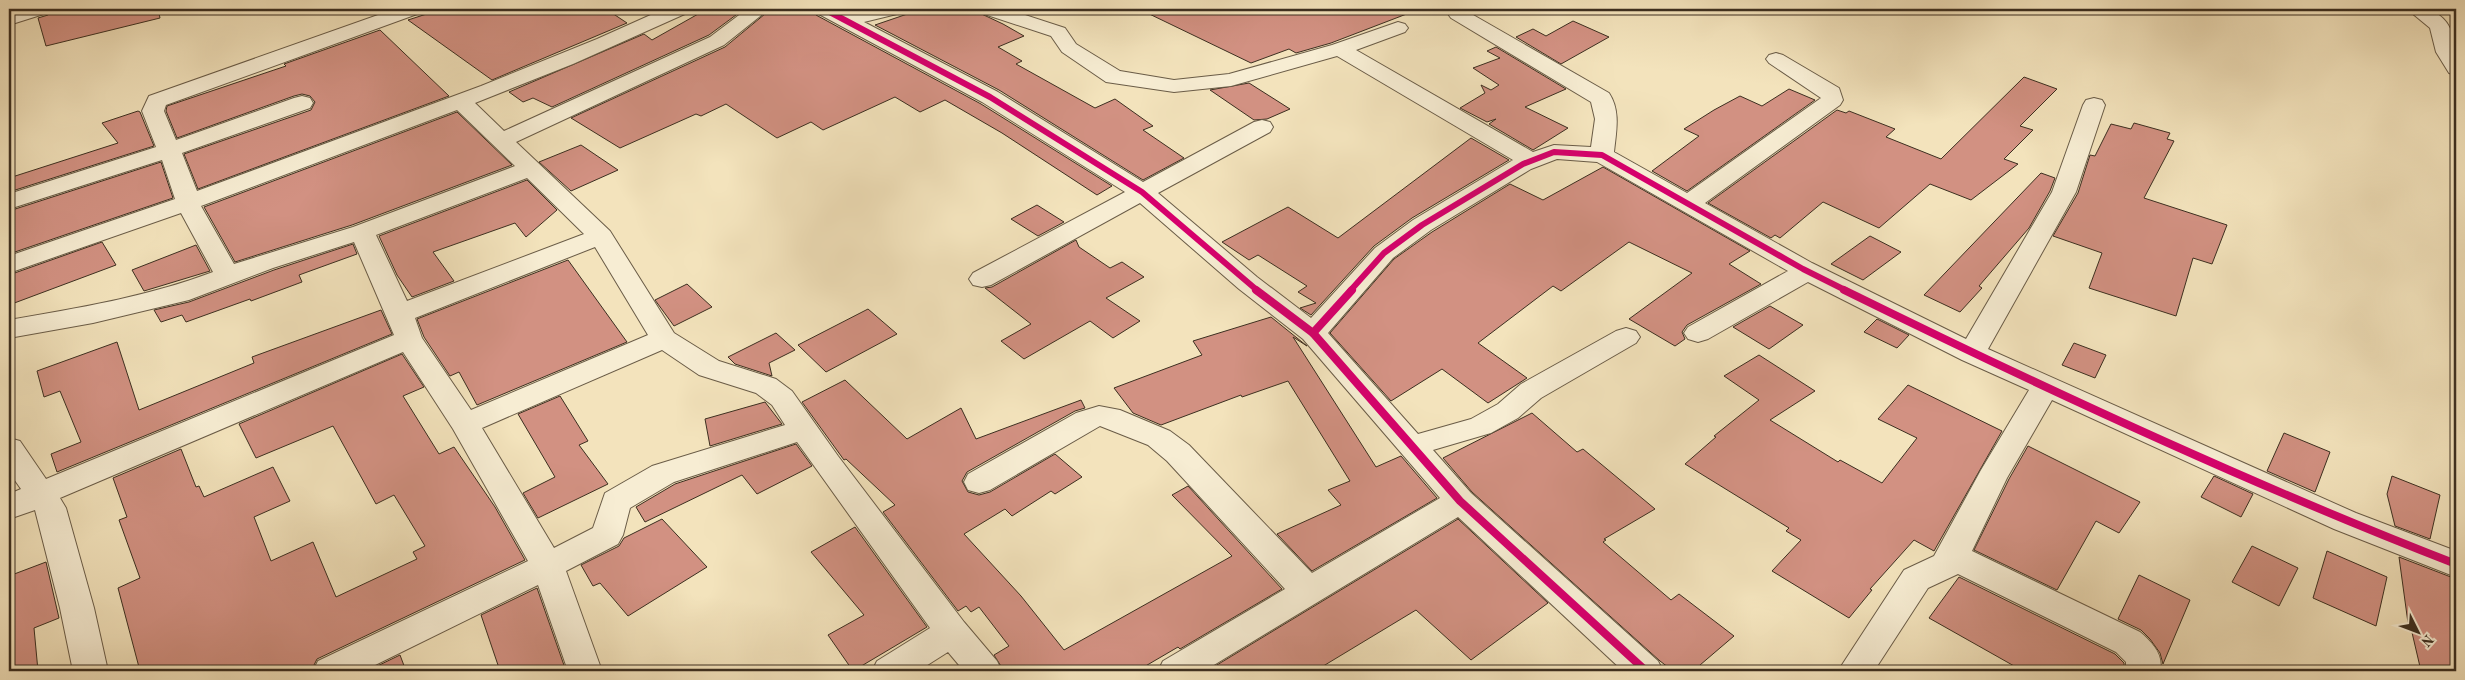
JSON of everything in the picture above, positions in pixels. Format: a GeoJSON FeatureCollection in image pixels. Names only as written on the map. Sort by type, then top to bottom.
{"type":"FeatureCollection","features":[{"type":"Feature","properties":{"kind":"street"},"geometry":{"type":"LineString","coordinates":[[9,19],[40,9]]}},
{"type":"Feature","properties":{"kind":"street"},"geometry":{"type":"LineString","coordinates":[[228,276],[188,204],[170,150],[153,111],[157,101],[413,9]]}},
{"type":"Feature","properties":{"kind":"street"},"geometry":{"type":"LineString","coordinates":[[9,265],[188,204],[461,102],[620,37],[680,9]]}},
{"type":"Feature","properties":{"kind":"street"},"geometry":{"type":"LineString","coordinates":[[502,140],[717,41],[759,9]]}},
{"type":"Feature","properties":{"kind":"street"},"geometry":{"type":"LineString","coordinates":[[824,9],[848,20],[895,48],[990,97],[1142,192],[1248,283],[1313,333],[1460,501],[1646,671]]}},
{"type":"Feature","properties":{"kind":"street"},"geometry":{"type":"LineString","coordinates":[[848,20],[894,9]]}},
{"type":"Feature","properties":{"kind":"street"},"geometry":{"type":"LineString","coordinates":[[988,9],[1058,32],[1070,48],[1114,77],[1174,86],[1231,80],[1339,49],[1398,28]]}},
{"type":"Feature","properties":{"kind":"street"},"geometry":{"type":"LineString","coordinates":[[1459,9],[1458,14],[1601,98],[1606,108],[1602,155]]}},
{"type":"Feature","properties":{"kind":"street"},"geometry":{"type":"LineString","coordinates":[[2417,9],[2440,25],[2446,52],[2456,69]]}},
{"type":"Feature","properties":{"kind":"street"},"geometry":{"type":"LineString","coordinates":[[1339,49],[1532,161]]}},
{"type":"Feature","properties":{"kind":"street"},"geometry":{"type":"LineString","coordinates":[[1689,202],[1832,100],[1831,93],[1776,59]]}},
{"type":"Feature","properties":{"kind":"street"},"geometry":{"type":"LineString","coordinates":[[461,102],[601,236],[664,339],[710,368],[766,386],[782,398],[805,428],[828,464],[952,632],[986,671]]}},
{"type":"Feature","properties":{"kind":"street"},"geometry":{"type":"LineString","coordinates":[[9,202],[170,150],[302,103]]}},
{"type":"Feature","properties":{"kind":"street"},"geometry":{"type":"LineString","coordinates":[[1972,353],[2064,192],[2094,105]]}},
{"type":"Feature","properties":{"kind":"street"},"geometry":{"type":"LineString","coordinates":[[982,279],[1262,127]]}},
{"type":"Feature","properties":{"kind":"street"},"geometry":{"type":"LineString","coordinates":[[1313,333],[1384,253],[1422,225],[1532,161],[1554,152],[1602,155],[1689,202],[1808,271],[1972,353],[2345,521],[2456,564]]}},
{"type":"Feature","properties":{"kind":"street"},"geometry":{"type":"LineString","coordinates":[[9,329],[157,300],[264,262],[362,232],[532,168]]}},
{"type":"Feature","properties":{"kind":"street"},"geometry":{"type":"LineString","coordinates":[[362,232],[404,326],[465,424],[548,566],[585,671]]}},
{"type":"Feature","properties":{"kind":"street"},"geometry":{"type":"LineString","coordinates":[[9,508],[41,495],[601,236]]}},
{"type":"Feature","properties":{"kind":"street"},"geometry":{"type":"LineString","coordinates":[[1698,333],[1808,271]]}},
{"type":"Feature","properties":{"kind":"street"},"geometry":{"type":"LineString","coordinates":[[1412,446],[1481,426],[1508,412],[1531,391],[1626,337]]}},
{"type":"Feature","properties":{"kind":"street"},"geometry":{"type":"LineString","coordinates":[[465,424],[664,339]]}},
{"type":"Feature","properties":{"kind":"street"},"geometry":{"type":"LineString","coordinates":[[1855,671],[1916,579],[1932,574],[1946,565],[1992,478],[2046,385]]}},
{"type":"Feature","properties":{"kind":"street"},"geometry":{"type":"LineString","coordinates":[[979,482],[1086,420],[1099,416],[1110,417],[1136,430],[1159,438],[1178,452],[1308,590]]}},
{"type":"Feature","properties":{"kind":"street"},"geometry":{"type":"LineString","coordinates":[[330,671],[548,566],[607,535],[616,501],[663,474],[805,428]]}},
{"type":"Feature","properties":{"kind":"street"},"geometry":{"type":"LineString","coordinates":[[9,449],[50,508],[77,608],[90,671]]}},
{"type":"Feature","properties":{"kind":"street"},"geometry":{"type":"LineString","coordinates":[[1175,671],[1460,501]]}},
{"type":"Feature","properties":{"kind":"street"},"geometry":{"type":"LineString","coordinates":[[1952,556],[2128,642],[2141,652],[2145,663],[2143,671]]}},
{"type":"Feature","properties":{"kind":"street"},"geometry":{"type":"LineString","coordinates":[[889,671],[952,632]]}},
{"type":"Feature","properties":{"kind":"building"},"geometry":{"type":"Polygon","coordinates":[[[52,9],[158,9],[160,18],[46,46],[38,18],[48,15],[52,9]]]}},
{"type":"Feature","properties":{"kind":"building"},"geometry":{"type":"Polygon","coordinates":[[[442,9],[606,9],[627,23],[492,80],[408,20],[442,9]]]}},
{"type":"Feature","properties":{"kind":"building"},"geometry":{"type":"Polygon","coordinates":[[[707,9],[744,9],[709,35],[552,107],[533,98],[523,102],[509,92],[644,34],[652,40],[707,9]]]}},
{"type":"Feature","properties":{"kind":"building"},"geometry":{"type":"Polygon","coordinates":[[[771,9],[813,10],[816,15],[981,104],[1112,186],[1097,195],[1002,133],[945,100],[920,112],[895,97],[823,130],[811,122],[777,138],[726,104],[701,116],[696,114],[620,148],[571,118],[725,47],[771,9]]]}},
{"type":"Feature","properties":{"kind":"building"},"geometry":{"type":"Polygon","coordinates":[[[922,9],[971,9],[1003,24],[1024,36],[998,47],[1022,61],[1016,64],[1095,108],[1115,99],[1153,126],[1143,130],[1184,158],[1143,180],[999,90],[875,25],[922,9]]]}},
{"type":"Feature","properties":{"kind":"building"},"geometry":{"type":"Polygon","coordinates":[[[1139,9],[1417,10],[1331,43],[1296,53],[1289,49],[1251,63],[1139,9]]]}},
{"type":"Feature","properties":{"kind":"building"},"geometry":{"type":"Polygon","coordinates":[[[1573,21],[1609,37],[1561,64],[1516,37],[1533,29],[1546,36],[1573,21]]]}},
{"type":"Feature","properties":{"kind":"building"},"geometry":{"type":"Polygon","coordinates":[[[380,30],[449,96],[198,189],[184,154],[311,110],[315,102],[310,96],[302,94],[294,96],[177,138],[166,111],[167,106],[286,66],[284,64],[380,30]]]}},
{"type":"Feature","properties":{"kind":"building"},"geometry":{"type":"Polygon","coordinates":[[[1496,47],[1566,89],[1525,107],[1568,128],[1533,150],[1489,124],[1496,119],[1487,122],[1460,108],[1485,93],[1481,85],[1491,90],[1499,85],[1473,68],[1500,58],[1487,51],[1496,47]]]}},
{"type":"Feature","properties":{"kind":"building"},"geometry":{"type":"Polygon","coordinates":[[[2024,77],[2057,89],[2020,126],[2033,130],[2004,159],[2018,164],[1971,200],[1930,184],[1879,228],[1823,202],[1780,238],[1775,235],[1771,238],[1708,203],[1837,110],[1846,113],[1849,111],[1895,129],[1886,137],[1941,159],[2024,77]]]}},
{"type":"Feature","properties":{"kind":"building"},"geometry":{"type":"Polygon","coordinates":[[[1249,83],[1290,109],[1267,119],[1254,120],[1210,90],[1249,83]]]}},
{"type":"Feature","properties":{"kind":"building"},"geometry":{"type":"Polygon","coordinates":[[[1789,89],[1815,100],[1687,191],[1652,171],[1699,136],[1684,129],[1714,110],[1740,96],[1762,106],[1789,89]]]}},
{"type":"Feature","properties":{"kind":"building"},"geometry":{"type":"Polygon","coordinates":[[[138,111],[154,146],[9,192],[9,178],[118,143],[102,123],[138,111]]]}},
{"type":"Feature","properties":{"kind":"building"},"geometry":{"type":"Polygon","coordinates":[[[457,112],[512,165],[352,225],[235,262],[204,207],[457,112]]]}},
{"type":"Feature","properties":{"kind":"building"},"geometry":{"type":"Polygon","coordinates":[[[2134,123],[2170,133],[2167,139],[2174,141],[2144,198],[2227,225],[2212,264],[2193,258],[2176,316],[2089,288],[2102,253],[2053,236],[2078,193],[2090,155],[2095,156],[2111,124],[2131,129],[2134,123]]]}},
{"type":"Feature","properties":{"kind":"building"},"geometry":{"type":"Polygon","coordinates":[[[1471,138],[1509,160],[1412,218],[1374,246],[1311,315],[1300,308],[1316,303],[1298,292],[1307,286],[1258,255],[1249,260],[1222,242],[1288,207],[1338,238],[1471,138]]]}},
{"type":"Feature","properties":{"kind":"building"},"geometry":{"type":"Polygon","coordinates":[[[581,145],[618,170],[571,191],[539,162],[581,145]]]}},
{"type":"Feature","properties":{"kind":"building"},"geometry":{"type":"Polygon","coordinates":[[[161,162],[173,198],[9,254],[9,211],[161,162]]]}},
{"type":"Feature","properties":{"kind":"building"},"geometry":{"type":"Polygon","coordinates":[[[1603,167],[1750,251],[1729,264],[1761,284],[1687,325],[1682,332],[1685,339],[1675,346],[1629,319],[1692,273],[1629,242],[1561,291],[1553,286],[1478,343],[1527,378],[1488,403],[1442,369],[1391,401],[1330,333],[1394,259],[1432,232],[1510,184],[1543,200],[1603,167]]]}},
{"type":"Feature","properties":{"kind":"building"},"geometry":{"type":"Polygon","coordinates":[[[2041,173],[2055,178],[2050,191],[2029,228],[1979,286],[1982,288],[1960,312],[1924,295],[2041,173]]]}},
{"type":"Feature","properties":{"kind":"building"},"geometry":{"type":"Polygon","coordinates":[[[527,180],[557,210],[526,237],[515,223],[433,252],[454,281],[412,297],[397,275],[379,236],[527,180]]]}},
{"type":"Feature","properties":{"kind":"building"},"geometry":{"type":"Polygon","coordinates":[[[1037,205],[1064,222],[1038,236],[1011,219],[1037,205]]]}},
{"type":"Feature","properties":{"kind":"building"},"geometry":{"type":"Polygon","coordinates":[[[1870,236],[1901,252],[1863,280],[1831,264],[1870,236]]]}},
{"type":"Feature","properties":{"kind":"building"},"geometry":{"type":"Polygon","coordinates":[[[1076,240],[1079,247],[1110,268],[1122,262],[1144,277],[1106,298],[1140,321],[1113,338],[1090,321],[1024,359],[1001,341],[1031,324],[985,288],[992,287],[1076,240]]]}},
{"type":"Feature","properties":{"kind":"building"},"geometry":{"type":"Polygon","coordinates":[[[102,242],[116,265],[9,305],[9,275],[102,242]]]}},
{"type":"Feature","properties":{"kind":"building"},"geometry":{"type":"Polygon","coordinates":[[[353,244],[357,254],[299,275],[302,282],[251,301],[250,299],[186,322],[182,315],[161,322],[154,310],[189,302],[274,270],[353,244]]]}},
{"type":"Feature","properties":{"kind":"building"},"geometry":{"type":"Polygon","coordinates":[[[196,245],[210,271],[144,291],[132,270],[196,245]]]}},
{"type":"Feature","properties":{"kind":"building"},"geometry":{"type":"Polygon","coordinates":[[[568,260],[627,342],[477,405],[459,372],[450,376],[424,337],[417,319],[568,260]]]}},
{"type":"Feature","properties":{"kind":"building"},"geometry":{"type":"Polygon","coordinates":[[[687,284],[712,307],[674,326],[655,300],[687,284]]]}},
{"type":"Feature","properties":{"kind":"building"},"geometry":{"type":"Polygon","coordinates":[[[1770,306],[1803,325],[1769,349],[1733,327],[1770,306]]]}},
{"type":"Feature","properties":{"kind":"building"},"geometry":{"type":"Polygon","coordinates":[[[868,309],[897,334],[826,372],[798,345],[868,309]]]}},
{"type":"Feature","properties":{"kind":"building"},"geometry":{"type":"Polygon","coordinates":[[[381,310],[392,334],[57,472],[51,454],[81,442],[60,391],[44,397],[37,371],[117,342],[139,410],[254,363],[252,357],[381,310]]]}},
{"type":"Feature","properties":{"kind":"building"},"geometry":{"type":"Polygon","coordinates":[[[1271,317],[1307,346],[1293,337],[1376,467],[1401,456],[1437,498],[1312,571],[1277,534],[1341,505],[1328,490],[1350,481],[1288,381],[1242,397],[1241,395],[1161,425],[1133,413],[1114,388],[1202,355],[1193,341],[1271,317]]]}},
{"type":"Feature","properties":{"kind":"building"},"geometry":{"type":"Polygon","coordinates":[[[1877,319],[1909,335],[1897,348],[1864,332],[1877,319]]]}},
{"type":"Feature","properties":{"kind":"building"},"geometry":{"type":"Polygon","coordinates":[[[776,333],[795,350],[769,363],[772,376],[735,364],[728,357],[776,333]]]}},
{"type":"Feature","properties":{"kind":"building"},"geometry":{"type":"Polygon","coordinates":[[[2074,343],[2106,355],[2095,378],[2062,365],[2074,343]]]}},
{"type":"Feature","properties":{"kind":"building"},"geometry":{"type":"Polygon","coordinates":[[[402,354],[424,387],[403,396],[439,454],[454,447],[495,507],[525,560],[317,659],[311,671],[140,671],[118,588],[140,578],[119,520],[127,517],[113,478],[181,449],[196,487],[199,486],[204,497],[273,467],[290,501],[254,517],[271,561],[313,542],[336,597],[417,559],[413,552],[425,546],[394,495],[376,504],[333,426],[256,458],[239,424],[402,354]]]}},
{"type":"Feature","properties":{"kind":"building"},"geometry":{"type":"Polygon","coordinates":[[[1759,355],[1815,391],[1770,420],[1838,462],[1840,460],[1882,483],[1917,438],[1878,419],[1908,385],[2002,431],[1934,551],[1914,540],[1870,589],[1872,590],[1849,618],[1772,571],[1801,540],[1786,531],[1789,528],[1685,464],[1716,437],[1714,436],[1759,400],[1724,376],[1759,355]]]}},
{"type":"Feature","properties":{"kind":"building"},"geometry":{"type":"Polygon","coordinates":[[[845,380],[907,439],[961,408],[976,439],[1081,400],[1085,408],[1075,411],[967,472],[962,481],[968,492],[979,495],[990,492],[1055,454],[1082,477],[1055,494],[1051,491],[1012,516],[1005,509],[964,534],[1021,596],[1064,650],[1232,556],[1172,495],[1188,486],[1282,589],[1180,649],[1178,647],[1137,671],[1004,671],[994,655],[1009,646],[979,607],[971,612],[966,606],[958,611],[883,512],[895,505],[846,459],[844,460],[802,402],[845,380]]]}},
{"type":"Feature","properties":{"kind":"building"},"geometry":{"type":"Polygon","coordinates":[[[560,396],[588,441],[579,445],[608,484],[538,518],[523,493],[555,477],[518,414],[560,396]]]}},
{"type":"Feature","properties":{"kind":"building"},"geometry":{"type":"Polygon","coordinates":[[[765,402],[782,424],[710,446],[705,419],[765,402]]]}},
{"type":"Feature","properties":{"kind":"building"},"geometry":{"type":"Polygon","coordinates":[[[1532,413],[1577,452],[1583,449],[1655,509],[1604,539],[1606,540],[1603,542],[1671,600],[1679,594],[1734,636],[1693,671],[1673,671],[1660,661],[1472,492],[1443,458],[1532,413]]]}},
{"type":"Feature","properties":{"kind":"building"},"geometry":{"type":"Polygon","coordinates":[[[2284,433],[2330,452],[2315,492],[2267,471],[2284,433]]]}},
{"type":"Feature","properties":{"kind":"building"},"geometry":{"type":"Polygon","coordinates":[[[796,444],[812,466],[757,494],[742,475],[645,522],[636,507],[675,484],[796,444]]]}},
{"type":"Feature","properties":{"kind":"building"},"geometry":{"type":"Polygon","coordinates":[[[2028,446],[2140,502],[2119,533],[2096,521],[2057,590],[1974,550],[2009,479],[2028,446]]]}},
{"type":"Feature","properties":{"kind":"building"},"geometry":{"type":"Polygon","coordinates":[[[2214,476],[2253,494],[2241,517],[2201,497],[2214,476]]]}},
{"type":"Feature","properties":{"kind":"building"},"geometry":{"type":"Polygon","coordinates":[[[2392,476],[2440,495],[2430,539],[2395,526],[2387,494],[2392,476]]]}},
{"type":"Feature","properties":{"kind":"building"},"geometry":{"type":"Polygon","coordinates":[[[662,519],[707,567],[628,616],[600,583],[593,586],[581,565],[619,546],[624,538],[662,519]]]}},
{"type":"Feature","properties":{"kind":"building"},"geometry":{"type":"Polygon","coordinates":[[[1458,519],[1548,603],[1471,660],[1416,610],[1315,671],[1207,671],[1458,519]]]}},
{"type":"Feature","properties":{"kind":"building"},"geometry":{"type":"Polygon","coordinates":[[[855,527],[927,627],[853,671],[828,635],[864,615],[811,552],[855,527]]]}},
{"type":"Feature","properties":{"kind":"building"},"geometry":{"type":"Polygon","coordinates":[[[2252,546],[2298,568],[2279,606],[2232,582],[2252,546]]]}},
{"type":"Feature","properties":{"kind":"building"},"geometry":{"type":"Polygon","coordinates":[[[2327,551],[2387,577],[2376,626],[2313,598],[2327,551]]]}},
{"type":"Feature","properties":{"kind":"building"},"geometry":{"type":"Polygon","coordinates":[[[2399,557],[2456,579],[2456,671],[2421,671],[2410,624],[2408,623],[2399,557]]]}},
{"type":"Feature","properties":{"kind":"building"},"geometry":{"type":"Polygon","coordinates":[[[46,562],[59,618],[34,628],[38,671],[9,671],[9,576],[46,562]]]}},
{"type":"Feature","properties":{"kind":"building"},"geometry":{"type":"Polygon","coordinates":[[[2139,575],[2190,600],[2163,664],[2160,653],[2141,630],[2118,619],[2139,575]]]}},
{"type":"Feature","properties":{"kind":"building"},"geometry":{"type":"Polygon","coordinates":[[[1959,577],[2115,654],[2124,663],[2124,671],[2023,671],[1929,618],[1959,577]]]}},
{"type":"Feature","properties":{"kind":"building"},"geometry":{"type":"Polygon","coordinates":[[[537,588],[566,671],[500,671],[481,615],[537,588]]]}},
{"type":"Feature","properties":{"kind":"building"},"geometry":{"type":"Polygon","coordinates":[[[400,655],[406,671],[367,671],[400,655]]]}},
{"type":"Feature","properties":{"kind":"cycle path"},"geometry":{"type":"LineString","coordinates":[[824,9],[990,97],[1142,192],[1248,283],[1313,333],[1460,501],[1646,671]]}},
{"type":"Feature","properties":{"kind":"cycle path"},"geometry":{"type":"LineString","coordinates":[[1313,333],[1384,253],[1422,225],[1523,164],[1554,152],[1602,155],[1803,269],[1972,353],[2345,521],[2456,564]]}}]}
